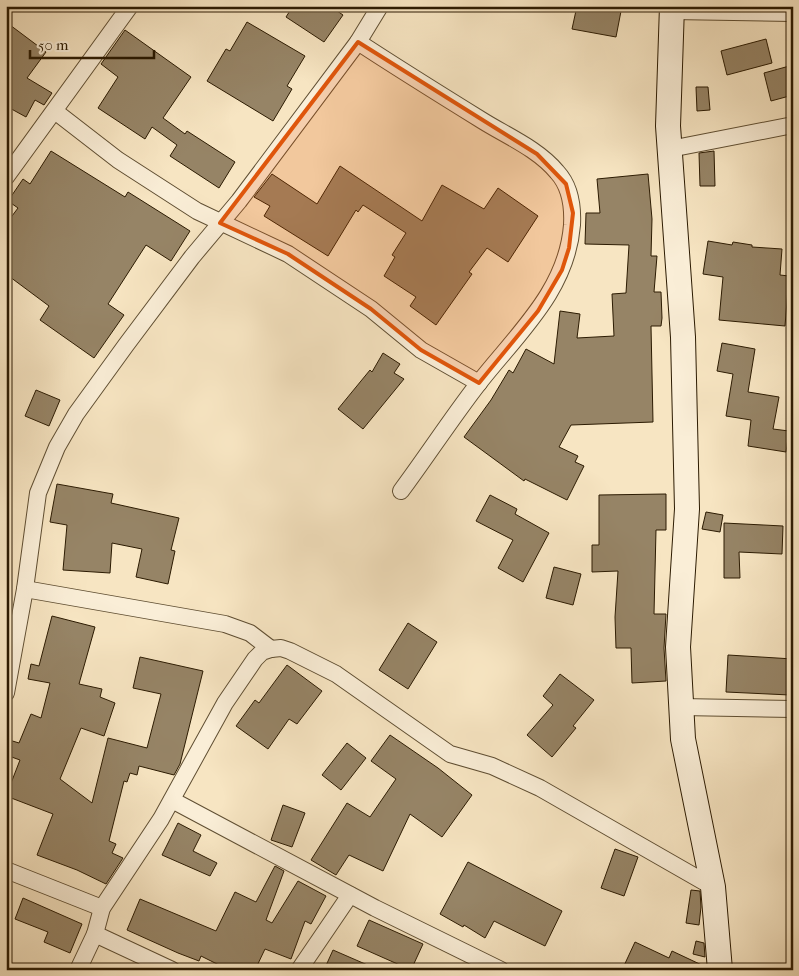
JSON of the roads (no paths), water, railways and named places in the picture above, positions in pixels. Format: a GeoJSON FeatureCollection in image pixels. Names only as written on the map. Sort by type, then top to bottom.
{"type":"FeatureCollection","features":[{"type":"Feature","properties":{"kind":"street"},"geometry":{"type":"LineString","coordinates":[[6,177],[56,112],[80,71],[130,6]]}},
{"type":"Feature","properties":{"kind":"street"},"geometry":{"type":"LineString","coordinates":[[6,693],[25,589],[38,493],[57,447],[76,414],[192,256],[220,223],[358,42],[380,6]]}},
{"type":"Feature","properties":{"kind":"street"},"geometry":{"type":"LineString","coordinates":[[720,970],[713,887],[683,739],[678,647],[686,499],[683,336],[670,149],[672,8],[793,13]]}},
{"type":"Feature","properties":{"kind":"street"},"geometry":{"type":"LineString","coordinates":[[358,42],[537,154],[557,171],[566,184],[573,213],[570,248],[562,270],[538,311],[479,383],[401,491]]}},
{"type":"Feature","properties":{"kind":"street"},"geometry":{"type":"LineString","coordinates":[[56,112],[118,160],[220,223],[288,254],[372,310],[421,350],[479,383]]}},
{"type":"Feature","properties":{"kind":"street"},"geometry":{"type":"LineString","coordinates":[[670,149],[793,125]]}},
{"type":"Feature","properties":{"kind":"street"},"geometry":{"type":"LineString","coordinates":[[25,589],[225,624],[250,633],[271,649]]}},
{"type":"Feature","properties":{"kind":"street"},"geometry":{"type":"LineString","coordinates":[[78,970],[95,934],[102,908],[172,800],[225,704],[255,659],[262,652],[271,649],[280,648],[290,651],[336,674],[450,754],[492,766],[540,788],[713,887]]}},
{"type":"Feature","properties":{"kind":"street"},"geometry":{"type":"LineString","coordinates":[[681,707],[793,709]]}},
{"type":"Feature","properties":{"kind":"street"},"geometry":{"type":"LineString","coordinates":[[172,800],[350,895],[501,970]]}},
{"type":"Feature","properties":{"kind":"street"},"geometry":{"type":"LineString","coordinates":[[6,870],[102,908]]}},
{"type":"Feature","properties":{"kind":"street"},"geometry":{"type":"LineString","coordinates":[[299,970],[350,895]]}},
{"type":"Feature","properties":{"kind":"street"},"geometry":{"type":"LineString","coordinates":[[95,934],[172,970]]}}]}
